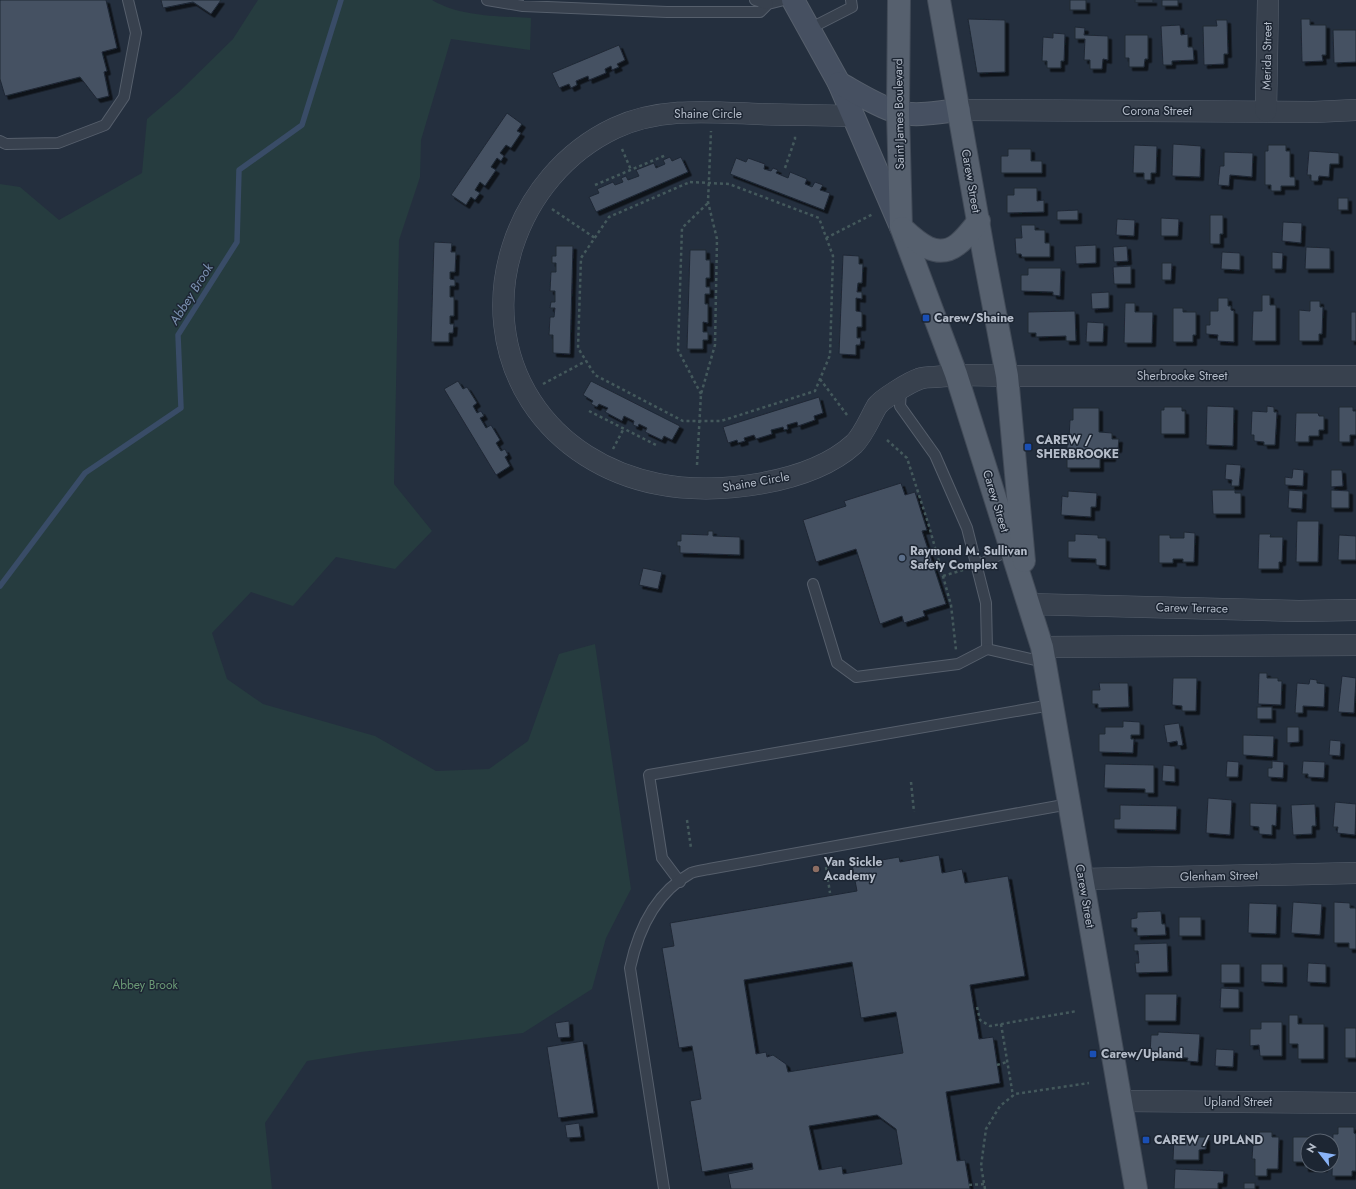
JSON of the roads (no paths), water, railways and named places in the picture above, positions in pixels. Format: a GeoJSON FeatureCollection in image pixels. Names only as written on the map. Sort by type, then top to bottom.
{"type":"FeatureCollection","features":[{"type":"Feature","properties":{"kind":"main road","name":"Carew Street"},"geometry":{"type":"LineString","coordinates":[[793,0],[839,83],[901,227],[956,374],[1043,654],[1136,1189]]}},
{"type":"Feature","properties":{"kind":"main road","name":"Saint James Boulevard"},"geometry":{"type":"LineString","coordinates":[[900,0],[898,112],[901,227]]}},
{"type":"Feature","properties":{"kind":"main road"},"geometry":{"type":"LineString","coordinates":[[839,83],[869,100],[898,112],[930,113],[959,110],[940,0]]}},
{"type":"Feature","properties":{"kind":"main road","name":"Carew Street"},"geometry":{"type":"LineString","coordinates":[[959,110],[978,221],[1008,376],[1028,604]]}},
{"type":"Feature","properties":{"kind":"main road"},"geometry":{"type":"LineString","coordinates":[[901,227],[922,246],[938,252],[957,245],[978,221]]}},
{"type":"Feature","properties":{"kind":"street","name":"Merida Street"},"geometry":{"type":"LineString","coordinates":[[1266,111],[1268,0]]}},
{"type":"Feature","properties":{"kind":"street","name":"Corona Street"},"geometry":{"type":"LineString","coordinates":[[959,110],[1356,110]]}},
{"type":"Feature","properties":{"kind":"street","name":"Shaine Circle"},"geometry":{"type":"LineString","coordinates":[[852,116],[680,112],[640,119],[595,138],[575,152],[556,170],[535,198],[526,213],[515,239],[508,266],[504,312],[510,349],[522,384],[543,418],[573,447],[592,460],[635,479],[661,485],[687,488],[735,487],[797,475],[829,462],[856,442],[880,403],[919,378],[956,374]]}},
{"type":"Feature","properties":{"kind":"street"},"geometry":{"type":"LineString","coordinates":[[956,374],[1008,376]]}},
{"type":"Feature","properties":{"kind":"street","name":"Sherbrooke Street"},"geometry":{"type":"LineString","coordinates":[[1008,376],[1356,376]]}},
{"type":"Feature","properties":{"kind":"street","name":"Carew Terrace"},"geometry":{"type":"LineString","coordinates":[[1028,604],[1299,611],[1356,610]]}},
{"type":"Feature","properties":{"kind":"street"},"geometry":{"type":"LineString","coordinates":[[1043,654],[1356,645]]}},
{"type":"Feature","properties":{"kind":"street","name":"Glenham Street"},"geometry":{"type":"LineString","coordinates":[[1082,879],[1356,873]]}},
{"type":"Feature","properties":{"kind":"street","name":"Upland Street"},"geometry":{"type":"LineString","coordinates":[[1121,1102],[1356,1103]]}},
{"type":"Feature","properties":{"kind":"lane"},"geometry":{"type":"LineString","coordinates":[[0,141],[6,144],[58,143],[104,125],[124,97],[136,33],[128,0]]}},
{"type":"Feature","properties":{"kind":"lane"},"geometry":{"type":"LineString","coordinates":[[487,0],[523,6],[602,4],[667,12],[760,12],[768,4]]}},
{"type":"Feature","properties":{"kind":"lane"},"geometry":{"type":"LineString","coordinates":[[754,0],[768,4],[784,0]]}},
{"type":"Feature","properties":{"kind":"lane"},"geometry":{"type":"LineString","coordinates":[[809,29],[852,7],[851,0]]}},
{"type":"Feature","properties":{"kind":"lane"},"geometry":{"type":"LineString","coordinates":[[901,390],[900,406],[935,455],[967,528],[986,603],[987,648]]}},
{"type":"Feature","properties":{"kind":"lane"},"geometry":{"type":"LineString","coordinates":[[977,566],[1011,549]]}},
{"type":"Feature","properties":{"kind":"lane"},"geometry":{"type":"LineString","coordinates":[[813,584],[837,663],[856,676],[958,664],[987,648],[1043,654]]}},
{"type":"Feature","properties":{"kind":"lane"},"geometry":{"type":"LineString","coordinates":[[680,882],[662,858],[649,775],[1051,705]]}},
{"type":"Feature","properties":{"kind":"lane"},"geometry":{"type":"LineString","coordinates":[[664,1189],[630,968],[634,947],[647,916],[665,893],[691,873],[709,869],[1069,804]]}},
{"type":"Feature","properties":{"kind":"waterway","name":"Abbey Brook"},"geometry":{"type":"LineString","coordinates":[[0,586],[85,473],[181,408],[178,335],[237,242],[239,170],[302,125],[341,0]]}},
{"type":"Feature","properties":{"kind":"place","name":"Carew/Shaine"},"geometry":{"type":"Point","coordinates":[926,318]}},
{"type":"Feature","properties":{"kind":"place","name":"CAREW / SHERBROOKE"},"geometry":{"type":"Point","coordinates":[1028,447]}},
{"type":"Feature","properties":{"kind":"place","name":"Raymond M. Sullivan Safety Complex"},"geometry":{"type":"Point","coordinates":[902,558]}},
{"type":"Feature","properties":{"kind":"place","name":"Van Sickle Academy"},"geometry":{"type":"Point","coordinates":[816,869]}},
{"type":"Feature","properties":{"kind":"place","name":"Carew/Upland"},"geometry":{"type":"Point","coordinates":[1093,1054]}},
{"type":"Feature","properties":{"kind":"place","name":"CAREW / UPLAND"},"geometry":{"type":"Point","coordinates":[1146,1140]}}]}
